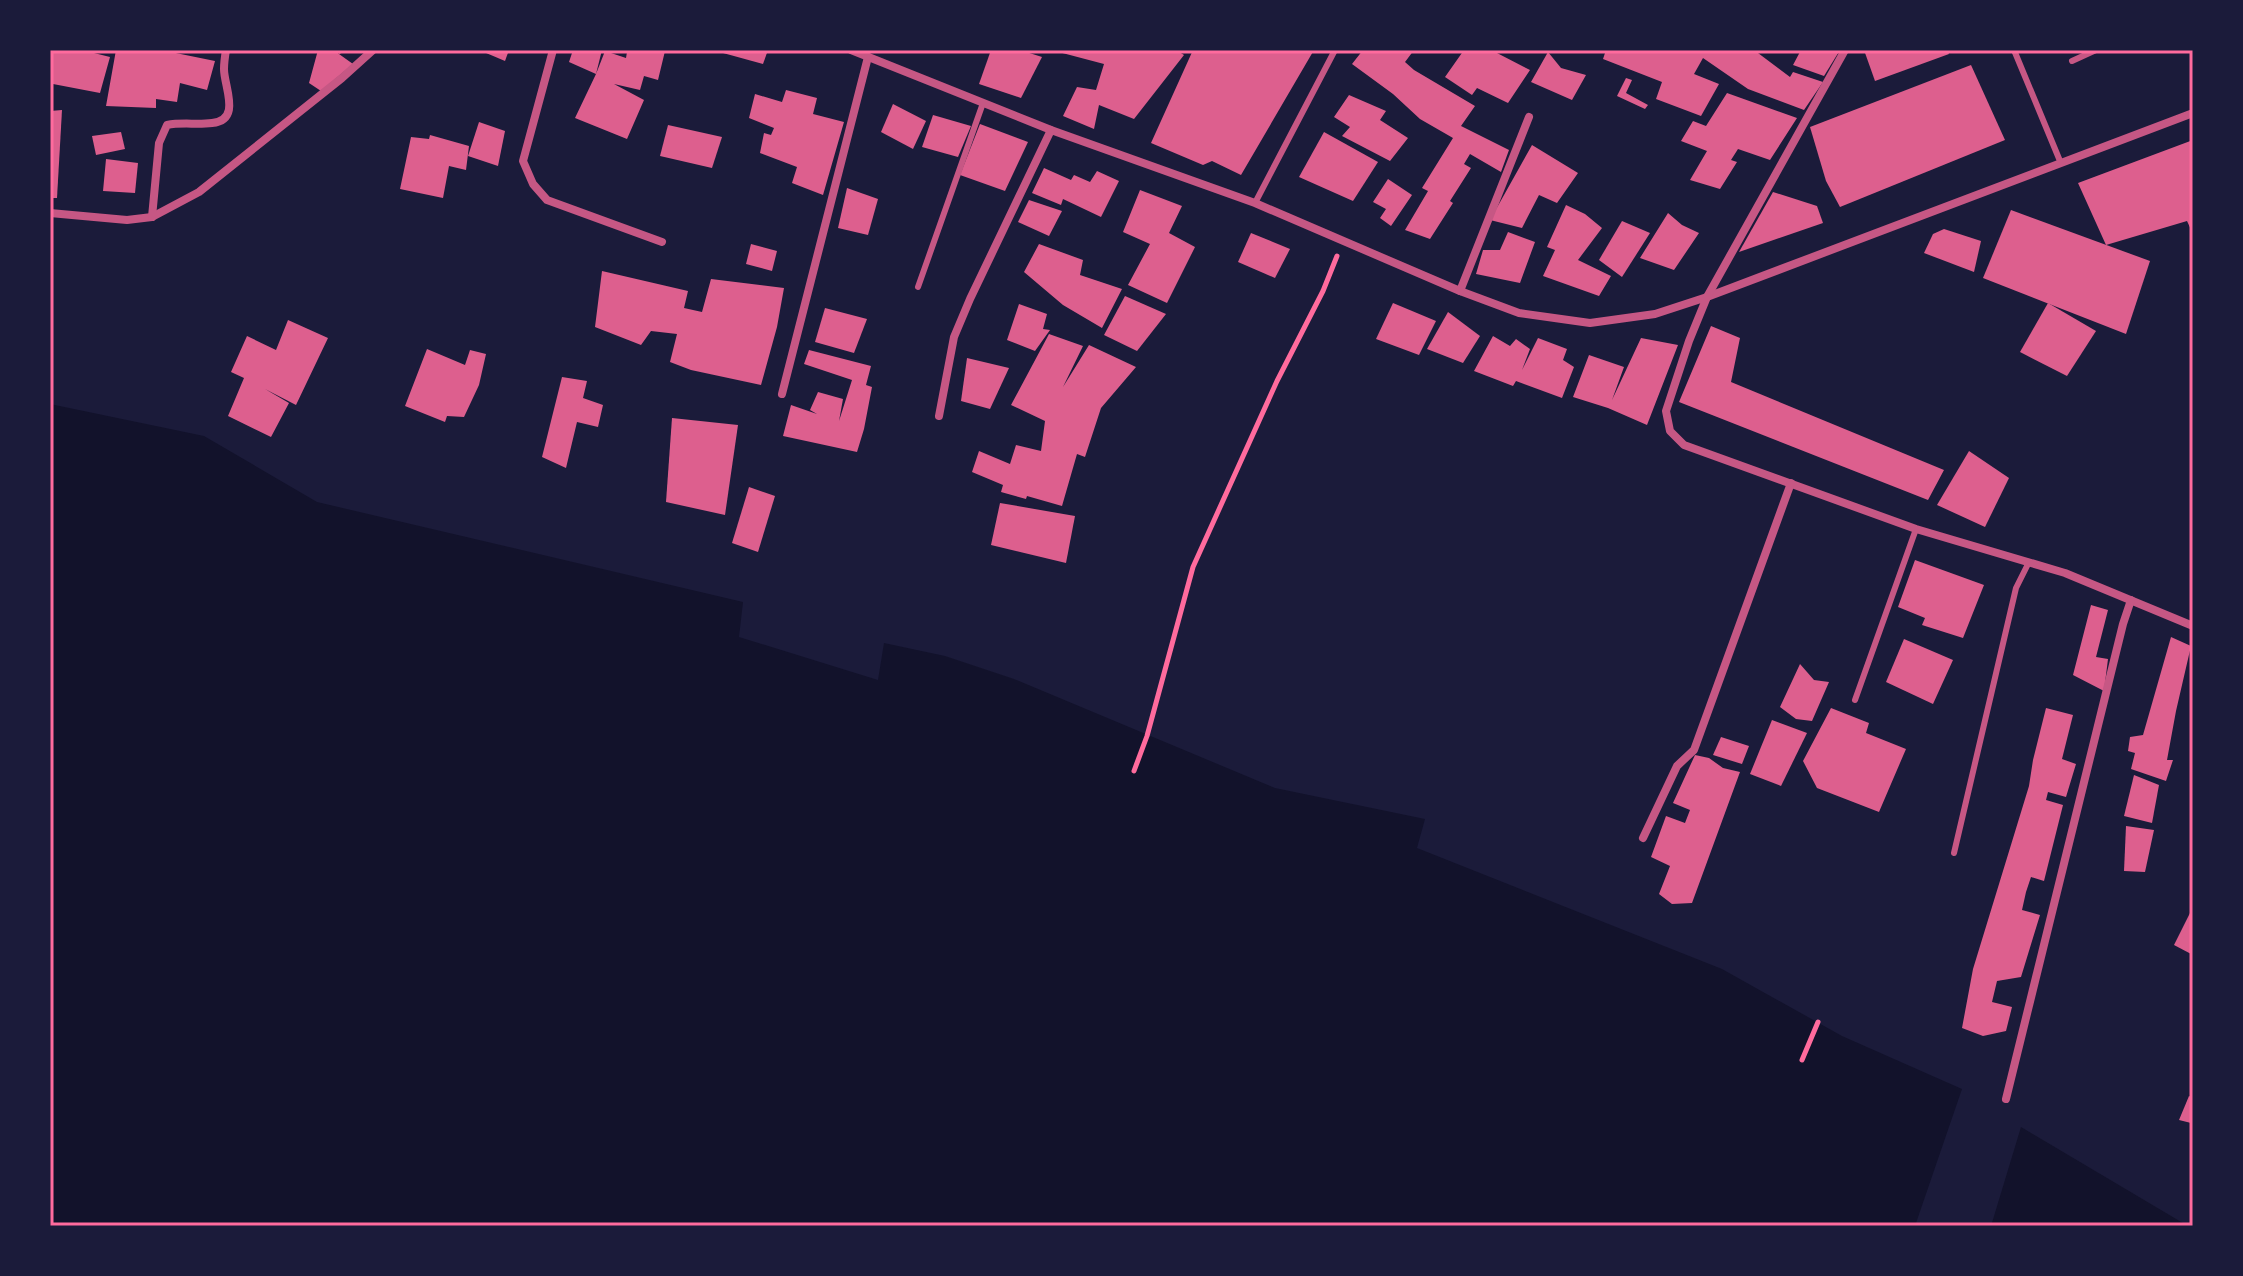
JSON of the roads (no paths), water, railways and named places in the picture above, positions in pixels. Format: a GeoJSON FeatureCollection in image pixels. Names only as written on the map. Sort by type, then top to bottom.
{"type":"FeatureCollection","features":[{"type":"Feature","properties":{"kind":"street"},"geometry":{"type":"LineString","coordinates":[[152,217],[159,143],[167,125],[209,124],[226,117],[230,102],[223,71],[226,50]]}},
{"type":"Feature","properties":{"kind":"street"},"geometry":{"type":"LineString","coordinates":[[50,213],[127,220],[152,217],[199,192],[373,50]]}},
{"type":"Feature","properties":{"kind":"street"},"geometry":{"type":"LineString","coordinates":[[553,50],[523,161],[533,184],[547,200],[662,242]]}},
{"type":"Feature","properties":{"kind":"street"},"geometry":{"type":"LineString","coordinates":[[851,50],[1051,130],[1255,203],[1519,313],[1590,323],[1655,314],[1707,297],[2193,113]]}},
{"type":"Feature","properties":{"kind":"street"},"geometry":{"type":"LineString","coordinates":[[1845,50],[1707,297],[1666,411],[1670,431],[1684,445],[1916,529],[2065,573],[2193,626]]}},
{"type":"Feature","properties":{"kind":"street"},"geometry":{"type":"LineString","coordinates":[[782,394],[868,57]]}},
{"type":"Feature","properties":{"kind":"street"},"geometry":{"type":"LineString","coordinates":[[1460,291],[1529,117]]}},
{"type":"Feature","properties":{"kind":"street"},"geometry":{"type":"LineString","coordinates":[[939,416],[954,337],[1051,130]]}},
{"type":"Feature","properties":{"kind":"street"},"geometry":{"type":"LineString","coordinates":[[1643,838],[1677,766],[1694,750],[1791,483]]}},
{"type":"Feature","properties":{"kind":"street"},"geometry":{"type":"LineString","coordinates":[[2006,1099],[2131,600]]}},
{"type":"Feature","properties":{"kind":"lane"},"geometry":{"type":"LineString","coordinates":[[1255,203],[1335,50]]}},
{"type":"Feature","properties":{"kind":"lane"},"geometry":{"type":"LineString","coordinates":[[2014,50],[2060,161]]}},
{"type":"Feature","properties":{"kind":"lane"},"geometry":{"type":"LineString","coordinates":[[2072,61],[2096,50]]}},
{"type":"Feature","properties":{"kind":"lane"},"geometry":{"type":"LineString","coordinates":[[918,287],[983,103]]}},
{"type":"Feature","properties":{"kind":"lane"},"geometry":{"type":"LineString","coordinates":[[1855,700],[1916,529]]}},
{"type":"Feature","properties":{"kind":"lane"},"geometry":{"type":"LineString","coordinates":[[1954,853],[2016,588],[2029,562]]}}]}
